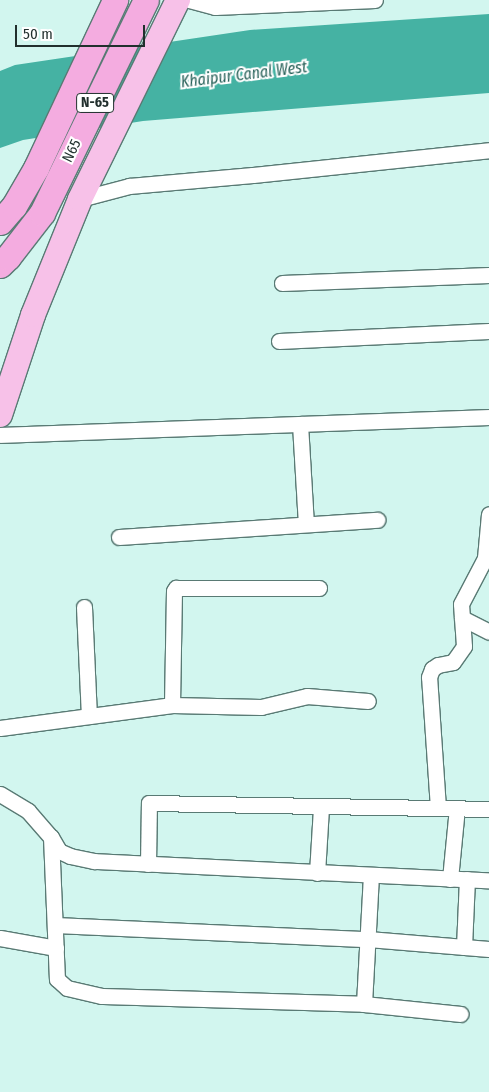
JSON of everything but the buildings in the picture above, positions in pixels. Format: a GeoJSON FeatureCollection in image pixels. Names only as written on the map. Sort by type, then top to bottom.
{"type":"FeatureCollection","features":[{"type":"Feature","properties":{"kind":"highway","name":"N-65"},"geometry":{"type":"LineString","coordinates":[[0,222],[14,206],[36,168],[116,0]]}},
{"type":"Feature","properties":{"kind":"highway","name":"N65"},"geometry":{"type":"LineString","coordinates":[[0,265],[42,213],[146,0]]}},
{"type":"Feature","properties":{"kind":"main road"},"geometry":{"type":"LineString","coordinates":[[0,414],[34,315],[80,199],[181,2]]}},
{"type":"Feature","properties":{"kind":"street"},"geometry":{"type":"LineString","coordinates":[[181,2],[215,7],[375,0]]}},
{"type":"Feature","properties":{"kind":"street"},"geometry":{"type":"LineString","coordinates":[[80,199],[129,186],[489,150]]}},
{"type":"Feature","properties":{"kind":"street"},"geometry":{"type":"LineString","coordinates":[[282,283],[489,275]]}},
{"type":"Feature","properties":{"kind":"street"},"geometry":{"type":"LineString","coordinates":[[279,341],[489,331]]}},
{"type":"Feature","properties":{"kind":"street"},"geometry":{"type":"LineString","coordinates":[[0,435],[489,417]]}},
{"type":"Feature","properties":{"kind":"street"},"geometry":{"type":"LineString","coordinates":[[300,424],[306,524]]}},
{"type":"Feature","properties":{"kind":"street"},"geometry":{"type":"LineString","coordinates":[[438,808],[429,678],[432,669],[438,665],[453,662],[464,646],[461,604],[464,595],[485,558],[489,514]]}},
{"type":"Feature","properties":{"kind":"street"},"geometry":{"type":"LineString","coordinates":[[119,537],[377,520]]}},
{"type":"Feature","properties":{"kind":"street"},"geometry":{"type":"LineString","coordinates":[[172,705],[174,590],[176,588],[319,588]]}},
{"type":"Feature","properties":{"kind":"street"},"geometry":{"type":"LineString","coordinates":[[84,607],[89,716]]}},
{"type":"Feature","properties":{"kind":"street"},"geometry":{"type":"LineString","coordinates":[[462,618],[489,632]]}},
{"type":"Feature","properties":{"kind":"street"},"geometry":{"type":"LineString","coordinates":[[0,728],[172,705],[262,707],[306,696],[368,701]]}},
{"type":"Feature","properties":{"kind":"street"},"geometry":{"type":"LineString","coordinates":[[0,794],[28,812],[52,837],[59,851],[70,856],[94,861],[489,880]]}},
{"type":"Feature","properties":{"kind":"street"},"geometry":{"type":"LineString","coordinates":[[148,864],[149,804],[489,809]]}},
{"type":"Feature","properties":{"kind":"street"},"geometry":{"type":"LineString","coordinates":[[316,873],[321,808]]}},
{"type":"Feature","properties":{"kind":"street"},"geometry":{"type":"LineString","coordinates":[[450,879],[457,808]]}},
{"type":"Feature","properties":{"kind":"street"},"geometry":{"type":"LineString","coordinates":[[52,837],[58,979],[67,988],[102,996],[364,1004],[460,1014]]}},
{"type":"Feature","properties":{"kind":"street"},"geometry":{"type":"LineString","coordinates":[[364,1004],[371,875]]}},
{"type":"Feature","properties":{"kind":"street"},"geometry":{"type":"LineString","coordinates":[[464,947],[467,879]]}},
{"type":"Feature","properties":{"kind":"street"},"geometry":{"type":"LineString","coordinates":[[55,925],[368,938],[489,949]]}},
{"type":"Feature","properties":{"kind":"street"},"geometry":{"type":"LineString","coordinates":[[0,938],[56,948]]}},
{"type":"Feature","properties":{"kind":"water","name":"Khaipur Canal West"},"geometry":{"type":"Polygon","coordinates":[[[489,14],[489,93],[143,121],[23,140],[0,148],[0,71],[15,65],[250,30],[489,14]]]}}]}
